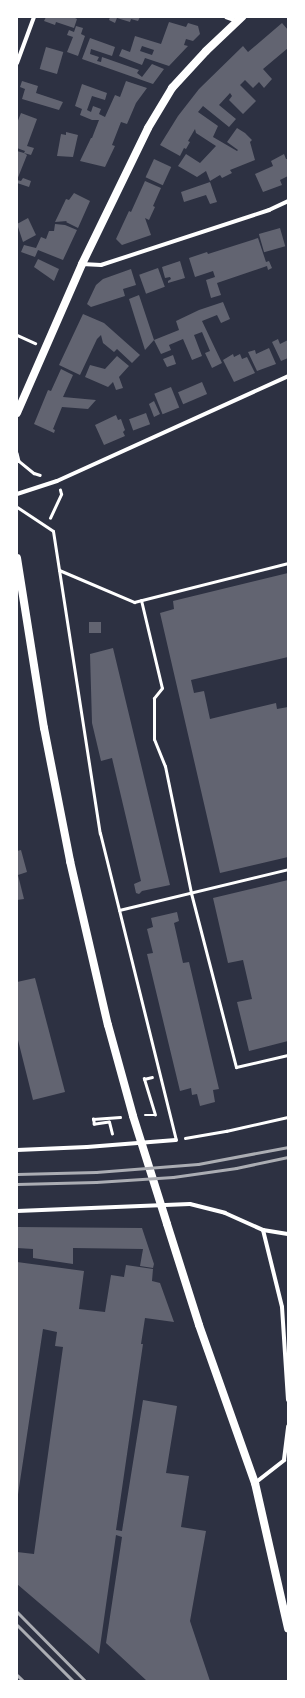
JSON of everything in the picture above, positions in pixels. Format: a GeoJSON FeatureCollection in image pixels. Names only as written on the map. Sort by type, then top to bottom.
{"type":"FeatureCollection","features":[{"type":"Feature","properties":{"kind":"main road"},"geometry":{"type":"LineString","coordinates":[[17,413],[82,264],[145,135],[172,88],[240,19]]}},
{"type":"Feature","properties":{"kind":"main road"},"geometry":{"type":"LineString","coordinates":[[17,558],[44,728],[70,861],[93,966],[133,1116],[199,1324],[254,1484],[288,1628]]}},
{"type":"Feature","properties":{"kind":"street"},"geometry":{"type":"LineString","coordinates":[[17,63],[34,17]]}},
{"type":"Feature","properties":{"kind":"street"},"geometry":{"type":"LineString","coordinates":[[226,17],[240,19]]}},
{"type":"Feature","properties":{"kind":"street"},"geometry":{"type":"LineString","coordinates":[[82,264],[101,265],[269,210],[288,201]]}},
{"type":"Feature","properties":{"kind":"street"},"geometry":{"type":"LineString","coordinates":[[17,494],[57,481],[288,376]]}},
{"type":"Feature","properties":{"kind":"street"},"geometry":{"type":"LineString","coordinates":[[17,1150],[87,1147],[176,1140]]}},
{"type":"Feature","properties":{"kind":"street"},"geometry":{"type":"LineString","coordinates":[[17,1211],[190,1204],[225,1213],[263,1230],[288,1234]]}},
{"type":"Feature","properties":{"kind":"street"},"geometry":{"type":"LineString","coordinates":[[263,1230],[282,1307],[288,1400]]}},
{"type":"Feature","properties":{"kind":"street"},"geometry":{"type":"LineString","coordinates":[[254,1484],[284,1460],[288,1426]]}},
{"type":"Feature","properties":{"kind":"lane"},"geometry":{"type":"LineString","coordinates":[[17,507],[53,531],[100,833],[176,1140]]}},
{"type":"Feature","properties":{"kind":"lane"},"geometry":{"type":"LineString","coordinates":[[59,570],[134,602],[288,563]]}},
{"type":"Feature","properties":{"kind":"lane"},"geometry":{"type":"LineString","coordinates":[[141,600],[162,688],[154,698],[154,739],[165,766],[191,893],[236,1067],[288,1055]]}},
{"type":"Feature","properties":{"kind":"lane"},"geometry":{"type":"LineString","coordinates":[[119,910],[288,869]]}},
{"type":"Feature","properties":{"kind":"path"},"geometry":{"type":"LineString","coordinates":[[17,335],[45,347]]}},
{"type":"Feature","properties":{"kind":"path"},"geometry":{"type":"LineString","coordinates":[[17,453],[19,461],[34,473],[57,481],[61,494],[46,526]]}},
{"type":"Feature","properties":{"kind":"path"},"geometry":{"type":"LineString","coordinates":[[144,1079],[155,1115]]}},
{"type":"Feature","properties":{"kind":"path"},"geometry":{"type":"LineString","coordinates":[[109,1122],[94,1124],[93,1119],[114,1117]]}},
{"type":"Feature","properties":{"kind":"path"},"geometry":{"type":"LineString","coordinates":[[176,1140],[226,1132],[288,1117]]}},
{"type":"Feature","properties":{"kind":"building"},"geometry":{"type":"Polygon","coordinates":[[[46,17],[73,17],[77,19],[74,28],[56,22],[55,25],[44,21],[46,17]]]}},
{"type":"Feature","properties":{"kind":"building"},"geometry":{"type":"Polygon","coordinates":[[[110,17],[140,17],[138,21],[131,19],[130,22],[117,18],[115,23],[109,20],[110,17]]]}},
{"type":"Feature","properties":{"kind":"building"},"geometry":{"type":"Polygon","coordinates":[[[169,22],[186,27],[188,23],[198,26],[200,34],[193,41],[186,39],[184,45],[188,46],[169,66],[145,58],[142,65],[119,56],[122,49],[130,52],[135,36],[161,44],[169,22]],[[142,46],[140,51],[152,55],[154,50],[142,46]]]}},
{"type":"Feature","properties":{"kind":"building"},"geometry":{"type":"Polygon","coordinates":[[[282,23],[288,30],[288,48],[263,69],[272,79],[264,88],[259,82],[253,88],[245,80],[240,85],[256,101],[243,114],[229,100],[232,96],[230,93],[219,105],[236,119],[229,127],[203,106],[198,112],[218,126],[213,137],[237,151],[238,150],[227,142],[237,128],[245,133],[252,140],[250,142],[255,160],[230,170],[232,173],[222,178],[220,175],[210,181],[206,171],[197,177],[178,166],[186,154],[200,163],[216,146],[196,133],[195,129],[188,141],[190,142],[186,149],[184,148],[180,156],[160,145],[178,116],[199,89],[243,46],[248,52],[282,23]]]}},
{"type":"Feature","properties":{"kind":"building"},"geometry":{"type":"Polygon","coordinates":[[[76,26],[83,28],[81,34],[85,36],[78,56],[67,52],[73,37],[67,35],[69,30],[74,32],[76,26]]]}},
{"type":"Feature","properties":{"kind":"building"},"geometry":{"type":"Polygon","coordinates":[[[90,38],[115,47],[112,56],[91,49],[90,54],[99,57],[97,61],[101,62],[102,57],[139,70],[137,73],[142,77],[152,64],[164,69],[153,84],[82,59],[90,38]]]}},
{"type":"Feature","properties":{"kind":"building"},"geometry":{"type":"Polygon","coordinates":[[[46,47],[63,52],[57,74],[40,69],[46,47]]]}},
{"type":"Feature","properties":{"kind":"building"},"geometry":{"type":"Polygon","coordinates":[[[22,81],[38,86],[36,93],[63,102],[59,110],[22,99],[25,89],[20,87],[22,81]]]}},
{"type":"Feature","properties":{"kind":"building"},"geometry":{"type":"Polygon","coordinates":[[[126,81],[147,88],[136,103],[127,124],[121,122],[112,145],[115,146],[105,167],[80,161],[92,138],[99,120],[92,120],[80,115],[82,109],[75,106],[82,84],[107,93],[105,100],[92,96],[87,110],[91,112],[93,106],[101,109],[99,114],[105,117],[115,95],[120,97],[126,81]]]}},
{"type":"Feature","properties":{"kind":"building"},"geometry":{"type":"Polygon","coordinates":[[[21,113],[37,119],[27,146],[34,148],[31,155],[24,153],[25,151],[17,148],[17,123],[21,113]]]}},
{"type":"Feature","properties":{"kind":"building"},"geometry":{"type":"Polygon","coordinates":[[[66,132],[78,135],[73,157],[57,156],[61,134],[66,135],[66,132]]]}},
{"type":"Feature","properties":{"kind":"building"},"geometry":{"type":"Polygon","coordinates":[[[17,151],[27,155],[17,180],[17,151]]]}},
{"type":"Feature","properties":{"kind":"building"},"geometry":{"type":"Polygon","coordinates":[[[284,154],[286,159],[288,159],[288,176],[280,180],[282,185],[263,192],[255,174],[273,166],[271,161],[284,154]]]}},
{"type":"Feature","properties":{"kind":"building"},"geometry":{"type":"Polygon","coordinates":[[[154,159],[171,167],[163,185],[146,177],[154,159]]]}},
{"type":"Feature","properties":{"kind":"building"},"geometry":{"type":"Polygon","coordinates":[[[23,178],[31,181],[29,187],[17,183],[17,180],[21,181],[23,178]]]}},
{"type":"Feature","properties":{"kind":"building"},"geometry":{"type":"Polygon","coordinates":[[[145,181],[161,188],[149,220],[145,218],[151,235],[122,245],[116,239],[129,211],[131,212],[145,181]]]}},
{"type":"Feature","properties":{"kind":"building"},"geometry":{"type":"Polygon","coordinates":[[[210,182],[217,202],[210,204],[206,195],[184,202],[181,192],[210,182]]]}},
{"type":"Feature","properties":{"kind":"building"},"geometry":{"type":"Polygon","coordinates":[[[74,193],[90,201],[78,228],[66,222],[67,221],[55,222],[66,199],[69,200],[74,193]]]}},
{"type":"Feature","properties":{"kind":"building"},"geometry":{"type":"Polygon","coordinates":[[[28,218],[36,235],[23,242],[17,224],[28,218]]]}},
{"type":"Feature","properties":{"kind":"building"},"geometry":{"type":"Polygon","coordinates":[[[55,224],[65,225],[77,230],[63,260],[38,250],[35,257],[21,252],[24,245],[36,248],[41,237],[46,239],[49,231],[54,231],[55,224]]]}},
{"type":"Feature","properties":{"kind":"building"},"geometry":{"type":"Polygon","coordinates":[[[280,228],[285,246],[264,252],[259,234],[280,228]]]}},
{"type":"Feature","properties":{"kind":"building"},"geometry":{"type":"Polygon","coordinates":[[[258,238],[266,262],[269,261],[272,268],[268,270],[267,266],[217,283],[221,295],[211,298],[206,280],[215,277],[213,271],[195,277],[189,258],[207,252],[208,254],[258,238]]]}},
{"type":"Feature","properties":{"kind":"building"},"geometry":{"type":"Polygon","coordinates":[[[38,259],[59,269],[54,281],[34,267],[38,259]]]}},
{"type":"Feature","properties":{"kind":"building"},"geometry":{"type":"Polygon","coordinates":[[[180,261],[185,278],[168,283],[171,279],[170,277],[165,278],[162,267],[180,261]]]}},
{"type":"Feature","properties":{"kind":"building"},"geometry":{"type":"Polygon","coordinates":[[[158,268],[165,287],[146,294],[139,275],[158,268]]]}},
{"type":"Feature","properties":{"kind":"building"},"geometry":{"type":"Polygon","coordinates":[[[131,269],[136,285],[123,289],[125,296],[91,307],[87,304],[96,285],[103,279],[131,269]]]}},
{"type":"Feature","properties":{"kind":"building"},"geometry":{"type":"Polygon","coordinates":[[[139,295],[154,340],[145,350],[129,299],[139,295]]]}},
{"type":"Feature","properties":{"kind":"building"},"geometry":{"type":"Polygon","coordinates":[[[223,302],[230,319],[221,323],[217,315],[202,321],[222,363],[212,368],[205,353],[210,351],[202,332],[194,335],[202,356],[192,360],[183,339],[169,345],[171,350],[161,354],[154,340],[179,330],[176,321],[199,310],[223,302]]]}},
{"type":"Feature","properties":{"kind":"building"},"geometry":{"type":"Polygon","coordinates":[[[83,314],[104,323],[140,355],[132,363],[117,349],[114,352],[103,343],[101,335],[97,339],[80,375],[59,365],[83,314]]]}},
{"type":"Feature","properties":{"kind":"building"},"geometry":{"type":"Polygon","coordinates":[[[278,339],[280,344],[288,340],[288,358],[281,361],[272,342],[278,339]]]}},
{"type":"Feature","properties":{"kind":"building"},"geometry":{"type":"Polygon","coordinates":[[[269,348],[276,364],[257,371],[248,352],[255,350],[256,354],[269,348]]]}},
{"type":"Feature","properties":{"kind":"building"},"geometry":{"type":"Polygon","coordinates":[[[233,354],[234,357],[240,354],[242,359],[247,357],[255,373],[234,382],[223,360],[233,354]]]}},
{"type":"Feature","properties":{"kind":"building"},"geometry":{"type":"Polygon","coordinates":[[[173,355],[176,364],[167,367],[163,359],[173,355]]]}},
{"type":"Feature","properties":{"kind":"building"},"geometry":{"type":"Polygon","coordinates":[[[117,356],[129,366],[119,377],[123,388],[116,390],[113,382],[108,387],[85,377],[90,365],[105,369],[117,356]]]}},
{"type":"Feature","properties":{"kind":"building"},"geometry":{"type":"Polygon","coordinates":[[[61,369],[73,375],[63,397],[96,400],[88,409],[62,407],[53,429],[55,430],[54,433],[34,424],[48,390],[51,391],[61,369]]]}},
{"type":"Feature","properties":{"kind":"building"},"geometry":{"type":"Polygon","coordinates":[[[202,382],[207,394],[183,404],[178,392],[202,382]]]}},
{"type":"Feature","properties":{"kind":"building"},"geometry":{"type":"Polygon","coordinates":[[[171,387],[179,407],[163,414],[154,394],[171,387]]]}},
{"type":"Feature","properties":{"kind":"building"},"geometry":{"type":"Polygon","coordinates":[[[154,401],[160,414],[154,417],[149,404],[154,401]]]}},
{"type":"Feature","properties":{"kind":"building"},"geometry":{"type":"Polygon","coordinates":[[[146,413],[150,424],[133,430],[129,419],[146,413]]]}},
{"type":"Feature","properties":{"kind":"building"},"geometry":{"type":"Polygon","coordinates":[[[116,415],[118,420],[121,419],[125,430],[123,432],[125,436],[104,445],[95,425],[116,415]]]}},
{"type":"Feature","properties":{"kind":"building"},"geometry":{"type":"Polygon","coordinates":[[[288,573],[288,657],[191,680],[194,693],[204,691],[210,719],[276,703],[277,709],[288,707],[288,857],[220,873],[160,613],[174,609],[173,601],[288,573]]]}},
{"type":"Feature","properties":{"kind":"building"},"geometry":{"type":"Polygon","coordinates":[[[89,622],[101,622],[101,633],[89,633],[89,622]]]}},
{"type":"Feature","properties":{"kind":"building"},"geometry":{"type":"Polygon","coordinates":[[[113,648],[170,885],[142,891],[139,894],[136,893],[134,884],[141,881],[112,758],[101,761],[92,723],[90,654],[113,648]]]}},
{"type":"Feature","properties":{"kind":"building"},"geometry":{"type":"Polygon","coordinates":[[[21,850],[27,872],[18,875],[24,899],[17,900],[17,851],[21,850]]]}},
{"type":"Feature","properties":{"kind":"building"},"geometry":{"type":"Polygon","coordinates":[[[288,880],[288,1041],[249,1051],[237,1002],[252,999],[243,960],[228,963],[213,898],[288,880]]]}},
{"type":"Feature","properties":{"kind":"building"},"geometry":{"type":"Polygon","coordinates":[[[177,912],[179,921],[174,923],[183,963],[189,962],[219,1089],[213,1090],[215,1102],[200,1106],[197,1094],[192,1095],[191,1088],[180,1091],[147,954],[153,953],[147,929],[153,927],[151,918],[177,912]]]}},
{"type":"Feature","properties":{"kind":"building"},"geometry":{"type":"Polygon","coordinates":[[[35,978],[65,1092],[33,1100],[17,1036],[17,982],[35,978]]]}},
{"type":"Feature","properties":{"kind":"building"},"geometry":{"type":"Polygon","coordinates":[[[17,1227],[142,1228],[154,1264],[153,1268],[140,1266],[143,1249],[73,1248],[73,1264],[33,1258],[33,1249],[17,1248],[17,1227]]]}},
{"type":"Feature","properties":{"kind":"building"},"geometry":{"type":"Polygon","coordinates":[[[17,1262],[84,1271],[79,1309],[105,1312],[111,1275],[124,1277],[126,1265],[153,1269],[152,1281],[160,1283],[174,1322],[145,1318],[141,1344],[143,1344],[116,1530],[122,1531],[143,1400],[177,1406],[166,1473],[189,1476],[181,1527],[206,1531],[190,1621],[210,1681],[147,1681],[106,1643],[122,1537],[116,1535],[99,1654],[17,1584],[17,1552],[34,1554],[63,1347],[55,1346],[57,1332],[43,1329],[17,1501],[17,1262]]]}},
{"type":"Feature","properties":{"kind":"railway"},"geometry":{"type":"LineString","coordinates":[[17,1174],[96,1172],[198,1164],[288,1147]]}},
{"type":"Feature","properties":{"kind":"railway"},"geometry":{"type":"LineString","coordinates":[[17,1184],[96,1182],[173,1177],[236,1168],[288,1157]]}},
{"type":"Feature","properties":{"kind":"railway"},"geometry":{"type":"LineString","coordinates":[[17,1612],[85,1681]]}},
{"type":"Feature","properties":{"kind":"railway"},"geometry":{"type":"LineString","coordinates":[[17,1625],[73,1681]]}},
{"type":"Feature","properties":{"kind":"railway"},"geometry":{"type":"LineString","coordinates":[[17,1675],[23,1681]]}}]}
